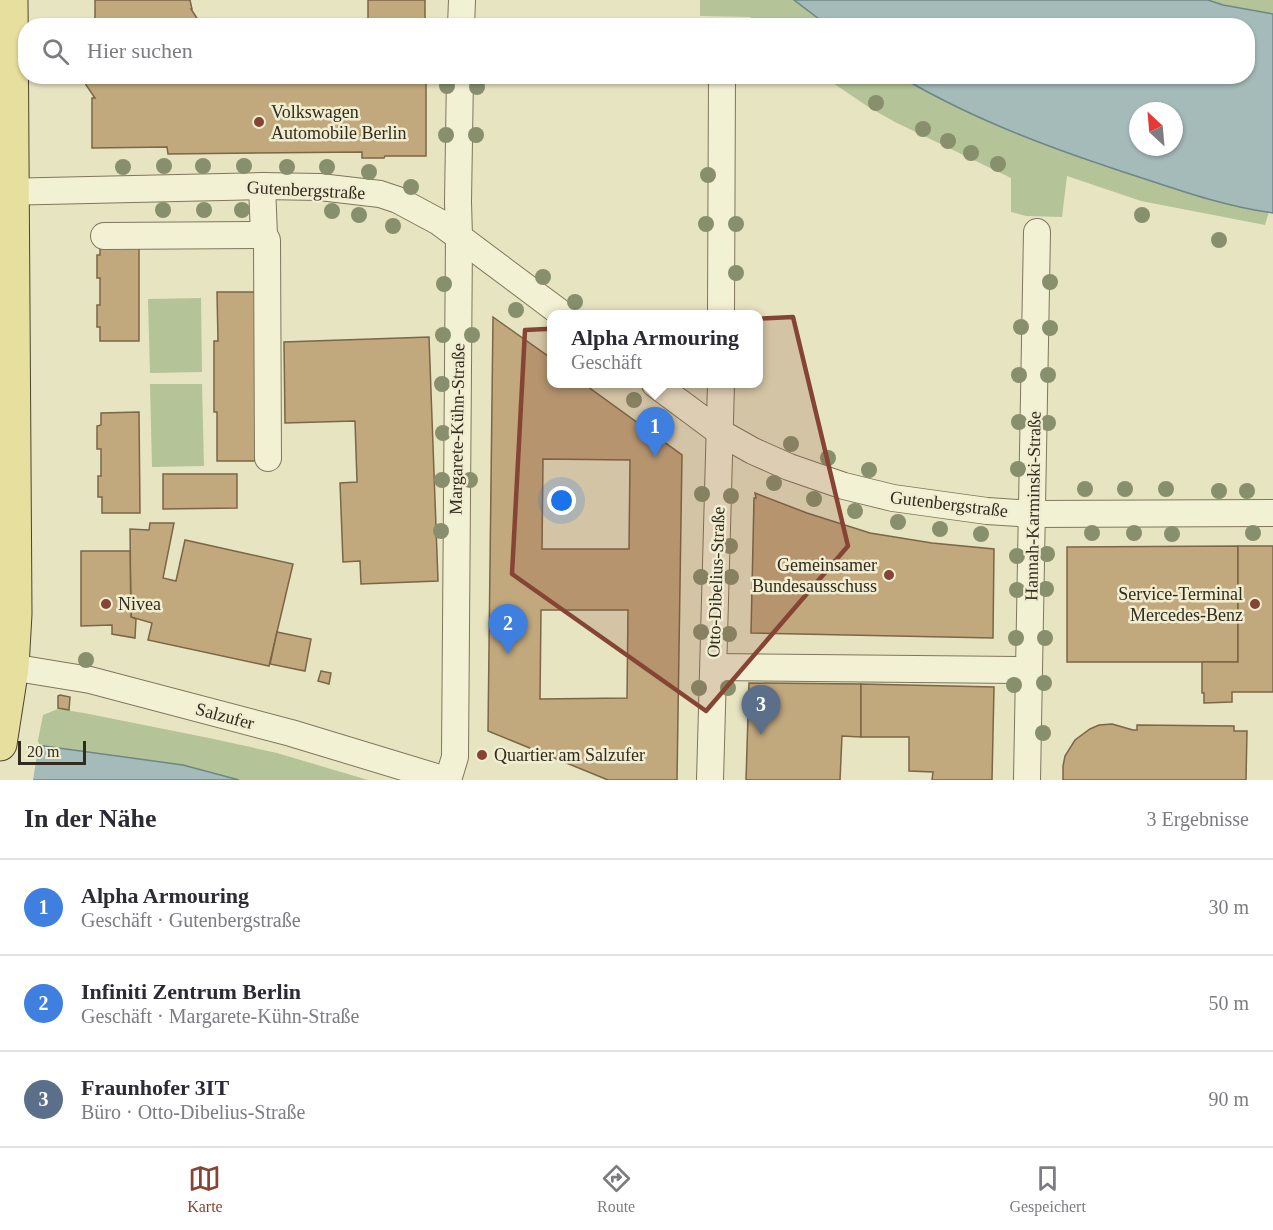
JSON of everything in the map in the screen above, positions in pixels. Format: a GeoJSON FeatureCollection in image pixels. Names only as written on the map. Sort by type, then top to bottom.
{"type":"FeatureCollection","features":[{"type":"Feature","properties":{"kind":"main road"},"geometry":{"type":"LineString","coordinates":[[2,728],[6,668],[15,615],[6,192],[11,0]]}},
{"type":"Feature","properties":{"kind":"street"},"geometry":{"type":"LineString","coordinates":[[461,18],[462,0]]}},
{"type":"Feature","properties":{"kind":"street","name":"Margarete-Kühn-Straße"},"geometry":{"type":"LineString","coordinates":[[447,780],[454,757],[460,84]]}},
{"type":"Feature","properties":{"kind":"street"},"geometry":{"type":"LineString","coordinates":[[721,310],[722,84]]}},
{"type":"Feature","properties":{"kind":"street","name":"Gutenbergstraße"},"geometry":{"type":"LineString","coordinates":[[6,192],[262,186],[321,187],[380,194],[398,200],[429,217],[555,310]]}},
{"type":"Feature","properties":{"kind":"street"},"geometry":{"type":"LineString","coordinates":[[262,186],[264,235],[267,240],[268,458]]}},
{"type":"Feature","properties":{"kind":"street","name":"Hannah-Karminski-Straße"},"geometry":{"type":"LineString","coordinates":[[1027,780],[1037,232]]}},
{"type":"Feature","properties":{"kind":"street"},"geometry":{"type":"LineString","coordinates":[[104,236],[264,235]]}},
{"type":"Feature","properties":{"kind":"street","name":"Gutenbergstraße"},"geometry":{"type":"LineString","coordinates":[[660,388],[721,433],[753,451],[789,467],[844,486],[893,498],[996,512],[1033,514],[1273,513]]}},
{"type":"Feature","properties":{"kind":"street","name":"Otto-Dibelius-Straße"},"geometry":{"type":"LineString","coordinates":[[710,780],[721,388]]}},
{"type":"Feature","properties":{"kind":"street"},"geometry":{"type":"LineString","coordinates":[[714,667],[1029,670]]}},
{"type":"Feature","properties":{"kind":"street","name":"Salzufer"},"geometry":{"type":"LineString","coordinates":[[6,668],[90,680],[291,733],[447,780]]}},
{"type":"Feature","properties":{"kind":"highlighted area"},"geometry":{"type":"Polygon","coordinates":[[[793,317],[848,546],[706,711],[512,574],[525,330],[793,317]]]}},
{"type":"Feature","properties":{"kind":"green space"},"geometry":{"type":"Polygon","coordinates":[[[700,0],[794,0],[818,18],[751,18],[700,16],[700,0]]]}},
{"type":"Feature","properties":{"kind":"green space"},"geometry":{"type":"Polygon","coordinates":[[[1208,0],[1273,0],[1273,14],[1223,5],[1208,0]]]}},
{"type":"Feature","properties":{"kind":"green space"},"geometry":{"type":"Polygon","coordinates":[[[834,84],[913,84],[996,124],[1097,164],[1185,192],[1269,212],[1265,225],[1141,201],[1067,176],[1062,217],[1026,216],[1011,212],[1011,178],[870,108],[834,84]]]}},
{"type":"Feature","properties":{"kind":"green space"},"geometry":{"type":"Polygon","coordinates":[[[201,298],[202,372],[150,373],[148,299],[201,298]]]}},
{"type":"Feature","properties":{"kind":"green space"},"geometry":{"type":"Polygon","coordinates":[[[150,384],[202,384],[204,466],[152,467],[150,384]]]}},
{"type":"Feature","properties":{"kind":"green space"},"geometry":{"type":"Polygon","coordinates":[[[58,709],[277,753],[368,780],[239,780],[183,765],[37,745],[43,715],[58,709]]]}},
{"type":"Feature","properties":{"kind":"water"},"geometry":{"type":"Polygon","coordinates":[[[794,0],[1208,0],[1273,14],[1273,213],[1224,203],[1114,169],[1020,135],[959,108],[914,84],[1255,84],[1255,18],[818,18],[794,0]]]}},
{"type":"Feature","properties":{"kind":"water"},"geometry":{"type":"Polygon","coordinates":[[[0,740],[183,765],[239,780],[0,780],[0,740]]]}},
{"type":"Feature","properties":{"kind":"pier"},"geometry":{"type":"Polygon","coordinates":[[[0,737],[39,742],[33,780],[0,780],[0,737]]]}},
{"type":"Feature","properties":{"kind":"building"},"geometry":{"type":"Polygon","coordinates":[[[95,0],[190,0],[191,9],[197,18],[95,18],[95,0]]]}},
{"type":"Feature","properties":{"kind":"building"},"geometry":{"type":"Polygon","coordinates":[[[368,0],[425,0],[425,18],[368,18],[368,0]]]}},
{"type":"Feature","properties":{"kind":"building","name":"Volkswagen Automobile Berlin"},"geometry":{"type":"Polygon","coordinates":[[[426,84],[426,156],[362,158],[362,152],[168,154],[167,147],[92,148],[92,98],[95,98],[86,85],[426,84]]]}},
{"type":"Feature","properties":{"kind":"building"},"geometry":{"type":"Polygon","coordinates":[[[139,240],[139,341],[100,341],[100,327],[97,327],[100,278],[97,278],[97,255],[100,255],[100,241],[139,240]]]}},
{"type":"Feature","properties":{"kind":"building"},"geometry":{"type":"Polygon","coordinates":[[[217,292],[255,292],[255,423],[259,423],[255,461],[217,461],[214,341],[218,341],[217,292]]]}},
{"type":"Feature","properties":{"kind":"building"},"geometry":{"type":"Polygon","coordinates":[[[493,317],[547,355],[547,388],[590,388],[682,455],[677,780],[608,780],[488,731],[493,317]],[[543,459],[542,549],[629,549],[630,460],[543,459]],[[541,610],[540,699],[627,698],[628,610],[541,610]]]}},
{"type":"Feature","properties":{"kind":"building"},"geometry":{"type":"Polygon","coordinates":[[[429,337],[438,581],[361,584],[360,561],[343,562],[340,483],[357,482],[355,421],[285,423],[284,342],[429,337]]]}},
{"type":"Feature","properties":{"kind":"building"},"geometry":{"type":"Polygon","coordinates":[[[139,412],[140,513],[102,513],[102,497],[98,497],[101,449],[97,449],[97,426],[101,425],[101,413],[139,412]]]}},
{"type":"Feature","properties":{"kind":"building"},"geometry":{"type":"Polygon","coordinates":[[[163,474],[237,474],[237,508],[163,509],[163,474]]]}},
{"type":"Feature","properties":{"kind":"building"},"geometry":{"type":"Polygon","coordinates":[[[755,493],[807,513],[870,533],[932,543],[994,549],[993,638],[751,633],[755,493]]]}},
{"type":"Feature","properties":{"kind":"building"},"geometry":{"type":"Polygon","coordinates":[[[150,523],[174,523],[163,578],[176,581],[185,540],[293,564],[269,666],[148,640],[152,623],[131,617],[130,529],[149,530],[150,523]]]}},
{"type":"Feature","properties":{"kind":"building"},"geometry":{"type":"Polygon","coordinates":[[[1238,546],[1238,662],[1067,662],[1067,547],[1238,546]]]}},
{"type":"Feature","properties":{"kind":"building","name":"Service-Terminal Mercedes-Benz"},"geometry":{"type":"Polygon","coordinates":[[[1238,546],[1273,546],[1273,692],[1232,692],[1232,702],[1204,703],[1202,662],[1238,662],[1238,546]]]}},
{"type":"Feature","properties":{"kind":"building","name":"Nivea"},"geometry":{"type":"Polygon","coordinates":[[[81,551],[130,551],[131,617],[136,619],[135,638],[112,634],[112,625],[81,626],[81,551]]]}},
{"type":"Feature","properties":{"kind":"building"},"geometry":{"type":"Polygon","coordinates":[[[277,632],[311,639],[305,671],[270,664],[277,632]]]}},
{"type":"Feature","properties":{"kind":"building"},"geometry":{"type":"Polygon","coordinates":[[[321,671],[331,673],[329,684],[318,681],[321,671]]]}},
{"type":"Feature","properties":{"kind":"building"},"geometry":{"type":"Polygon","coordinates":[[[749,683],[861,684],[861,737],[842,736],[840,780],[746,780],[749,683]]]}},
{"type":"Feature","properties":{"kind":"building"},"geometry":{"type":"Polygon","coordinates":[[[861,684],[994,687],[992,780],[932,780],[933,772],[909,771],[909,737],[861,737],[861,684]]]}},
{"type":"Feature","properties":{"kind":"building"},"geometry":{"type":"Polygon","coordinates":[[[58,696],[70,697],[69,710],[58,708],[58,696]]]}},
{"type":"Feature","properties":{"kind":"building"},"geometry":{"type":"Polygon","coordinates":[[[1112,724],[1133,730],[1137,730],[1137,725],[1234,726],[1234,731],[1247,731],[1246,780],[1063,780],[1065,756],[1075,740],[1099,725],[1112,724]]]}},
{"type":"Feature","properties":{"kind":"place","name":"Volkswagen Automobile Berlin"},"geometry":{"type":"Point","coordinates":[259,122]}},
{"type":"Feature","properties":{"kind":"place","name":"Alpha Armouring"},"geometry":{"type":"Point","coordinates":[655,457]}},
{"type":"Feature","properties":{"kind":"place","name":"Gemeinsamer Bundesausschuss"},"geometry":{"type":"Point","coordinates":[889,575]}},
{"type":"Feature","properties":{"kind":"place","name":"Nivea"},"geometry":{"type":"Point","coordinates":[106,604]}},
{"type":"Feature","properties":{"kind":"place","name":"Service-Terminal Mercedes-Benz"},"geometry":{"type":"Point","coordinates":[1255,604]}},
{"type":"Feature","properties":{"kind":"place","name":"Infiniti Zentrum Berlin"},"geometry":{"type":"Point","coordinates":[508,654]}},
{"type":"Feature","properties":{"kind":"place","name":"Fraunhofer 3IT"},"geometry":{"type":"Point","coordinates":[761,735]}},
{"type":"Feature","properties":{"kind":"place","name":"Quartier am Salzufer"},"geometry":{"type":"Point","coordinates":[482,755]}}]}
